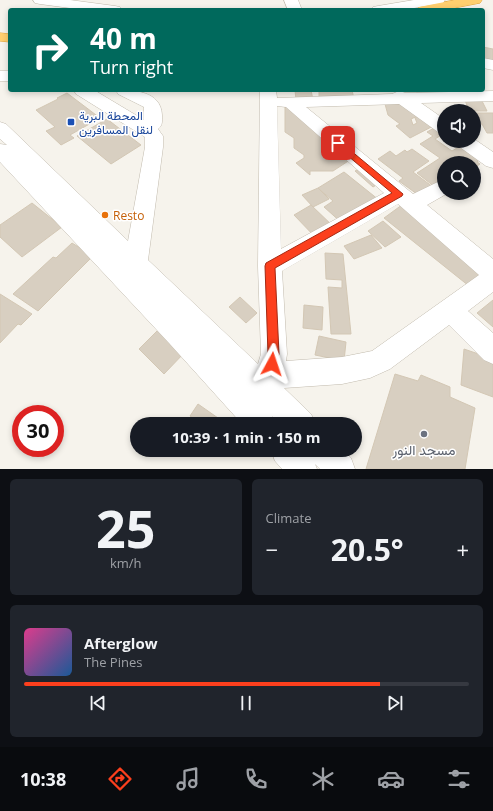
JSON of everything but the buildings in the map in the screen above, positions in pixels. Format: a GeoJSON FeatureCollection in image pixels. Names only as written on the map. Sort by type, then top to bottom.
{"type":"FeatureCollection","features":[{"type":"Feature","properties":{"kind":"highway"},"geometry":{"type":"LineString","coordinates":[[434,8],[475,0]]}},
{"type":"Feature","properties":{"kind":"highway"},"geometry":{"type":"LineString","coordinates":[[483,8],[487,7]]}},
{"type":"Feature","properties":{"kind":"street"},"geometry":{"type":"LineString","coordinates":[[40,0],[100,8]]}},
{"type":"Feature","properties":{"kind":"street"},"geometry":{"type":"LineString","coordinates":[[390,8],[438,0]]}},
{"type":"Feature","properties":{"kind":"street"},"geometry":{"type":"LineString","coordinates":[[85,92],[150,131],[154,131]]}},
{"type":"Feature","properties":{"kind":"street"},"geometry":{"type":"LineString","coordinates":[[102,92],[141,114],[154,131]]}},
{"type":"Feature","properties":{"kind":"street"},"geometry":{"type":"LineString","coordinates":[[128,92],[150,103],[153,107],[154,131],[154,147],[132,274]]}},
{"type":"Feature","properties":{"kind":"street"},"geometry":{"type":"LineString","coordinates":[[276,98],[362,95],[493,96]]}},
{"type":"Feature","properties":{"kind":"street"},"geometry":{"type":"LineString","coordinates":[[398,95],[437,123]]}},
{"type":"Feature","properties":{"kind":"street"},"geometry":{"type":"LineString","coordinates":[[276,98],[405,199],[493,273]]}},
{"type":"Feature","properties":{"kind":"street"},"geometry":{"type":"LineString","coordinates":[[256,417],[268,382],[274,354],[270,266],[276,98]]}},
{"type":"Feature","properties":{"kind":"street"},"geometry":{"type":"LineString","coordinates":[[0,128],[132,274],[255,417]]}},
{"type":"Feature","properties":{"kind":"street"},"geometry":{"type":"LineString","coordinates":[[474,148],[492,160],[481,166]]}},
{"type":"Feature","properties":{"kind":"street"},"geometry":{"type":"LineString","coordinates":[[0,150],[132,274],[268,382],[296,417]]}},
{"type":"Feature","properties":{"kind":"street"},"geometry":{"type":"LineString","coordinates":[[270,266],[405,199],[437,188]]}},
{"type":"Feature","properties":{"kind":"street"},"geometry":{"type":"LineString","coordinates":[[268,382],[370,366],[381,360],[493,279]]}},
{"type":"Feature","properties":{"kind":"street"},"geometry":{"type":"LineString","coordinates":[[450,310],[493,351]]}},
{"type":"Feature","properties":{"kind":"street"},"geometry":{"type":"LineString","coordinates":[[292,457],[302,469]]}},
{"type":"Feature","properties":{"kind":"street"},"geometry":{"type":"LineString","coordinates":[[329,457],[340,469]]}},
{"type":"Feature","properties":{"kind":"place","name":"المحطة البرية لنقل المسافرين"},"geometry":{"type":"Point","coordinates":[71,122]}},
{"type":"Feature","properties":{"kind":"place","name":"Resto"},"geometry":{"type":"Point","coordinates":[105,215]}},
{"type":"Feature","properties":{"kind":"place","name":"مسجد النور"},"geometry":{"type":"Point","coordinates":[424,434]}},
{"type":"Feature","properties":{"kind":"route"},"geometry":{"type":"LineString","coordinates":[[272,364],[274,354],[270,266],[399,194],[338,143]]}}]}
